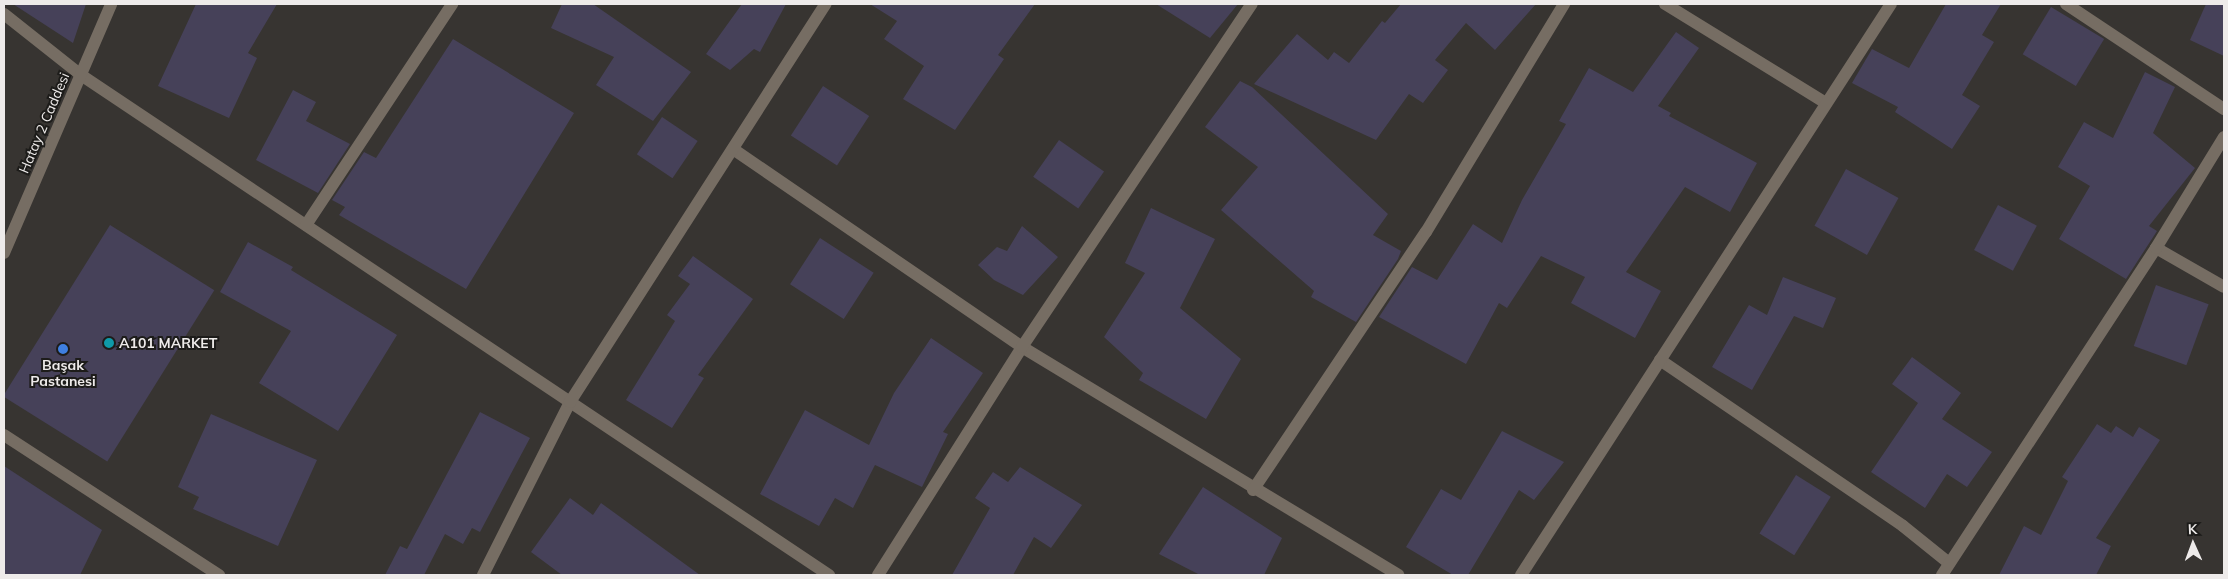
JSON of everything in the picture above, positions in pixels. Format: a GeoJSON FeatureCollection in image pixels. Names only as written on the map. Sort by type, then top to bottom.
{"type":"FeatureCollection","features":[{"type":"Feature","properties":{"kind":"street","name":"Hatay 2 Caddesi"},"geometry":{"type":"LineString","coordinates":[[4,253],[111,4]]}},
{"type":"Feature","properties":{"kind":"street"},"geometry":{"type":"LineString","coordinates":[[306,225],[452,4]]}},
{"type":"Feature","properties":{"kind":"street"},"geometry":{"type":"LineString","coordinates":[[483,575],[570,402],[826,4]]}},
{"type":"Feature","properties":{"kind":"street"},"geometry":{"type":"LineString","coordinates":[[878,575],[1022,347],[1252,4]]}},
{"type":"Feature","properties":{"kind":"street"},"geometry":{"type":"LineString","coordinates":[[1254,490],[1426,232],[1564,4]]}},
{"type":"Feature","properties":{"kind":"street"},"geometry":{"type":"LineString","coordinates":[[1665,4],[1826,103]]}},
{"type":"Feature","properties":{"kind":"street"},"geometry":{"type":"LineString","coordinates":[[1521,575],[1891,4]]}},
{"type":"Feature","properties":{"kind":"street"},"geometry":{"type":"LineString","coordinates":[[2066,4],[2224,109]]}},
{"type":"Feature","properties":{"kind":"street"},"geometry":{"type":"LineString","coordinates":[[4,14],[80,74],[829,575]]}},
{"type":"Feature","properties":{"kind":"street"},"geometry":{"type":"LineString","coordinates":[[1942,575],[2156,248],[2224,137]]}},
{"type":"Feature","properties":{"kind":"street"},"geometry":{"type":"LineString","coordinates":[[734,148],[1022,347],[1254,490],[1398,575]]}},
{"type":"Feature","properties":{"kind":"street"},"geometry":{"type":"LineString","coordinates":[[2156,248],[2224,287]]}},
{"type":"Feature","properties":{"kind":"street"},"geometry":{"type":"LineString","coordinates":[[1660,360],[1903,526],[1949,563]]}},
{"type":"Feature","properties":{"kind":"street"},"geometry":{"type":"LineString","coordinates":[[4,434],[219,575]]}},
{"type":"Feature","properties":{"kind":"building"},"geometry":{"type":"Polygon","coordinates":[[[13,4],[86,4],[73,43],[13,4]]]}},
{"type":"Feature","properties":{"kind":"building"},"geometry":{"type":"Polygon","coordinates":[[[196,4],[277,4],[248,53],[257,58],[229,118],[158,86],[196,4]]]}},
{"type":"Feature","properties":{"kind":"building"},"geometry":{"type":"Polygon","coordinates":[[[562,4],[593,4],[691,72],[653,121],[596,85],[614,57],[551,28],[562,4]]]}},
{"type":"Feature","properties":{"kind":"building"},"geometry":{"type":"Polygon","coordinates":[[[742,4],[786,4],[760,52],[754,49],[730,70],[706,54],[742,4]]]}},
{"type":"Feature","properties":{"kind":"building"},"geometry":{"type":"Polygon","coordinates":[[[870,4],[1035,4],[998,55],[1004,59],[955,130],[903,99],[924,66],[884,39],[897,21],[870,4]]]}},
{"type":"Feature","properties":{"kind":"building"},"geometry":{"type":"Polygon","coordinates":[[[1156,4],[1238,4],[1210,38],[1156,4]]]}},
{"type":"Feature","properties":{"kind":"building"},"geometry":{"type":"Polygon","coordinates":[[[1401,4],[1536,4],[1495,50],[1466,23],[1435,60],[1448,70],[1423,103],[1409,94],[1376,140],[1254,84],[1297,34],[1328,60],[1334,52],[1349,63],[1382,21],[1385,23],[1401,4]]]}},
{"type":"Feature","properties":{"kind":"building"},"geometry":{"type":"Polygon","coordinates":[[[1946,4],[2001,4],[1982,35],[1994,42],[1962,95],[1980,106],[1952,149],[1895,112],[1898,107],[1852,83],[1872,49],[1909,68],[1946,4]]]}},
{"type":"Feature","properties":{"kind":"building"},"geometry":{"type":"Polygon","coordinates":[[[2206,4],[2224,4],[2224,56],[2190,40],[2206,4]]]}},
{"type":"Feature","properties":{"kind":"building"},"geometry":{"type":"Polygon","coordinates":[[[2051,7],[2104,39],[2076,86],[2023,54],[2051,7]]]}},
{"type":"Feature","properties":{"kind":"building"},"geometry":{"type":"Polygon","coordinates":[[[1676,32],[1699,48],[1658,106],[1671,113],[1669,116],[1757,163],[1730,212],[1685,187],[1626,272],[1661,291],[1635,338],[1571,303],[1585,277],[1541,256],[1507,308],[1499,303],[1466,364],[1379,317],[1412,267],[1437,280],[1473,224],[1502,243],[1522,200],[1566,124],[1559,121],[1589,68],[1633,92],[1676,32]]]}},
{"type":"Feature","properties":{"kind":"building"},"geometry":{"type":"Polygon","coordinates":[[[453,39],[574,113],[466,289],[339,215],[345,207],[332,200],[364,152],[376,158],[453,39]]]}},
{"type":"Feature","properties":{"kind":"building"},"geometry":{"type":"Polygon","coordinates":[[[2145,72],[2175,87],[2153,133],[2195,168],[2149,226],[2157,231],[2126,279],[2059,239],[2090,186],[2058,167],[2084,122],[2113,138],[2145,72]]]}},
{"type":"Feature","properties":{"kind":"building"},"geometry":{"type":"Polygon","coordinates":[[[1240,81],[1252,87],[1388,214],[1373,235],[1401,251],[1398,259],[1356,322],[1311,297],[1314,291],[1221,210],[1258,167],[1205,127],[1240,81]]]}},
{"type":"Feature","properties":{"kind":"building"},"geometry":{"type":"Polygon","coordinates":[[[823,86],[869,116],[837,165],[791,135],[823,86]]]}},
{"type":"Feature","properties":{"kind":"building"},"geometry":{"type":"Polygon","coordinates":[[[293,90],[316,102],[306,121],[350,144],[318,193],[256,160],[293,90]]]}},
{"type":"Feature","properties":{"kind":"building"},"geometry":{"type":"Polygon","coordinates":[[[662,117],[698,141],[672,178],[637,154],[662,117]]]}},
{"type":"Feature","properties":{"kind":"building"},"geometry":{"type":"Polygon","coordinates":[[[1059,140],[1104,172],[1078,208],[1033,177],[1059,140]]]}},
{"type":"Feature","properties":{"kind":"building"},"geometry":{"type":"Polygon","coordinates":[[[1846,169],[1898,198],[1867,255],[1814,226],[1846,169]]]}},
{"type":"Feature","properties":{"kind":"building"},"geometry":{"type":"Polygon","coordinates":[[[1998,205],[2037,226],[2013,271],[1974,250],[1998,205]]]}},
{"type":"Feature","properties":{"kind":"building"},"geometry":{"type":"Polygon","coordinates":[[[1151,208],[1215,239],[1180,308],[1241,359],[1206,419],[1139,380],[1143,373],[1104,337],[1145,273],[1125,263],[1151,208]]]}},
{"type":"Feature","properties":{"kind":"building","name":"A101 MARKET"},"geometry":{"type":"Polygon","coordinates":[[[110,225],[214,290],[107,461],[4,397],[4,395],[110,225]]]}},
{"type":"Feature","properties":{"kind":"building"},"geometry":{"type":"Polygon","coordinates":[[[1022,226],[1058,257],[1023,295],[994,280],[978,265],[997,247],[1007,251],[1022,226]]]}},
{"type":"Feature","properties":{"kind":"building"},"geometry":{"type":"Polygon","coordinates":[[[820,238],[874,273],[844,319],[790,284],[820,238]]]}},
{"type":"Feature","properties":{"kind":"building"},"geometry":{"type":"Polygon","coordinates":[[[248,242],[293,267],[291,270],[397,335],[338,431],[259,383],[291,331],[220,292],[248,242]]]}},
{"type":"Feature","properties":{"kind":"building"},"geometry":{"type":"Polygon","coordinates":[[[693,256],[753,299],[698,375],[704,378],[672,428],[626,400],[675,321],[667,315],[690,284],[678,276],[693,256]]]}},
{"type":"Feature","properties":{"kind":"building"},"geometry":{"type":"Polygon","coordinates":[[[1783,277],[1836,298],[1823,328],[1794,316],[1752,390],[1712,367],[1749,305],[1767,315],[1783,277]]]}},
{"type":"Feature","properties":{"kind":"building"},"geometry":{"type":"Polygon","coordinates":[[[2156,285],[2209,304],[2186,365],[2134,346],[2156,285]]]}},
{"type":"Feature","properties":{"kind":"building"},"geometry":{"type":"Polygon","coordinates":[[[931,338],[983,373],[943,432],[948,434],[922,487],[875,465],[853,508],[835,498],[819,526],[760,494],[805,410],[869,445],[894,393],[931,338]]]}},
{"type":"Feature","properties":{"kind":"building"},"geometry":{"type":"Polygon","coordinates":[[[1912,357],[1961,393],[1942,419],[1992,452],[1967,487],[1947,474],[1925,508],[1871,472],[1918,403],[1892,384],[1912,357]]]}},
{"type":"Feature","properties":{"kind":"building"},"geometry":{"type":"Polygon","coordinates":[[[480,412],[530,438],[480,532],[472,528],[463,544],[445,534],[424,575],[385,575],[400,546],[407,549],[480,412]]]}},
{"type":"Feature","properties":{"kind":"building"},"geometry":{"type":"Polygon","coordinates":[[[211,414],[317,460],[278,546],[193,509],[199,497],[178,487],[211,414]]]}},
{"type":"Feature","properties":{"kind":"building"},"geometry":{"type":"Polygon","coordinates":[[[2097,424],[2111,433],[2116,426],[2133,437],[2139,427],[2160,440],[2096,538],[2111,546],[2096,575],[1999,575],[2024,526],[2041,535],[2068,481],[2062,477],[2097,424]]]}},
{"type":"Feature","properties":{"kind":"building"},"geometry":{"type":"Polygon","coordinates":[[[1502,431],[1564,462],[1534,500],[1519,490],[1468,575],[1453,575],[1406,547],[1441,489],[1461,500],[1502,431]]]}},
{"type":"Feature","properties":{"kind":"building"},"geometry":{"type":"Polygon","coordinates":[[[4,466],[102,530],[80,575],[4,575],[4,466]]]}},
{"type":"Feature","properties":{"kind":"building"},"geometry":{"type":"Polygon","coordinates":[[[1020,467],[1082,505],[1051,548],[1034,537],[1013,575],[952,575],[990,508],[975,498],[993,472],[1008,482],[1020,467]]]}},
{"type":"Feature","properties":{"kind":"building"},"geometry":{"type":"Polygon","coordinates":[[[1796,475],[1831,497],[1794,555],[1759,534],[1796,475]]]}},
{"type":"Feature","properties":{"kind":"building"},"geometry":{"type":"Polygon","coordinates":[[[1203,487],[1282,538],[1264,575],[1200,575],[1159,554],[1203,487]]]}},
{"type":"Feature","properties":{"kind":"building"},"geometry":{"type":"Polygon","coordinates":[[[570,498],[593,515],[601,503],[700,575],[562,575],[531,552],[570,498]]]}},
{"type":"Feature","properties":{"kind":"place","name":"A101 MARKET"},"geometry":{"type":"Point","coordinates":[109,343]}},
{"type":"Feature","properties":{"kind":"place","name":"Başak Pastanesi"},"geometry":{"type":"Point","coordinates":[63,349]}}]}
